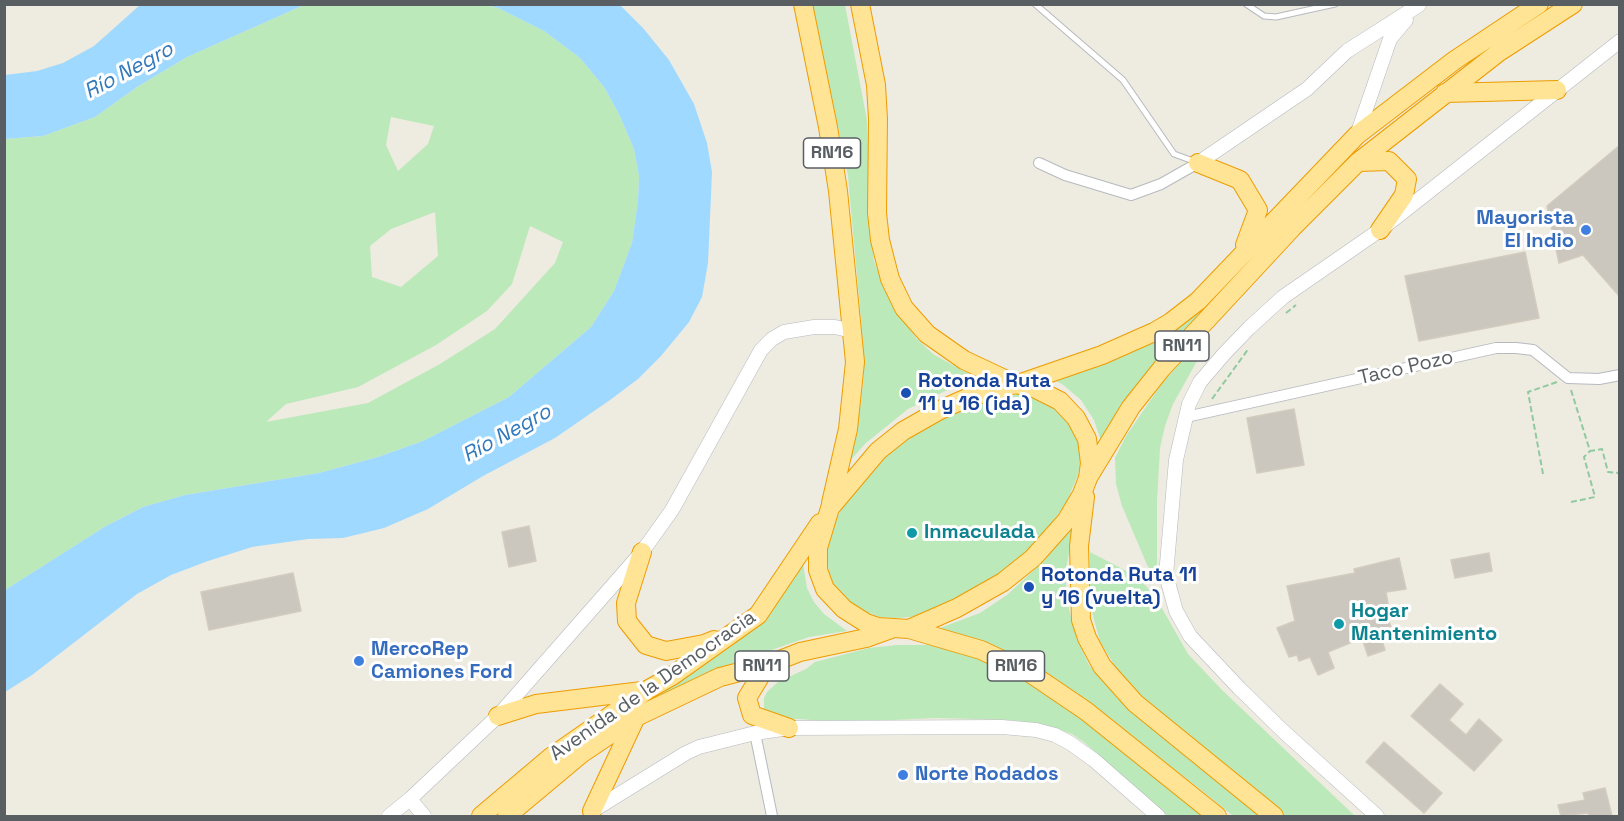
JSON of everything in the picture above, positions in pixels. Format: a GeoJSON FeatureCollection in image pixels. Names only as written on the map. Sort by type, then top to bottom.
{"type":"FeatureCollection","features":[{"type":"Feature","properties":{"kind":"highway","name":"RN16"},"geometry":{"type":"LineString","coordinates":[[802,4],[828,128],[838,191],[855,362],[846,438],[829,509]]}},
{"type":"Feature","properties":{"kind":"highway","name":"RN16"},"geometry":{"type":"LineString","coordinates":[[860,4],[876,85],[877,213],[880,240],[890,279],[904,308],[927,334],[964,360],[1016,384]]}},
{"type":"Feature","properties":{"kind":"highway","name":"RN11"},"geometry":{"type":"LineString","coordinates":[[1539,4],[1455,60],[1357,135],[1198,301],[1171,322],[1102,355],[949,405],[903,431],[878,451],[829,509],[817,558],[818,570],[825,589],[836,602],[854,616],[878,627],[901,629],[957,608],[1019,570],[1045,546],[1076,506],[1087,480],[1131,407],[1162,368],[1293,227],[1358,162],[1499,52],[1573,4]]}},
{"type":"Feature","properties":{"kind":"highway"},"geometry":{"type":"LineString","coordinates":[[1445,93],[1557,90]]}},
{"type":"Feature","properties":{"kind":"highway"},"geometry":{"type":"LineString","coordinates":[[1358,162],[1389,162],[1407,179],[1404,195],[1380,230]]}},
{"type":"Feature","properties":{"kind":"highway"},"geometry":{"type":"LineString","coordinates":[[1198,163],[1240,180],[1258,210],[1240,257]]}},
{"type":"Feature","properties":{"kind":"highway","name":"RN11"},"geometry":{"type":"LineString","coordinates":[[1016,384],[1048,394],[1069,409],[1076,418],[1087,439],[1090,464],[1087,480]]}},
{"type":"Feature","properties":{"kind":"highway"},"geometry":{"type":"LineString","coordinates":[[1087,480],[1079,546],[1079,596],[1081,620],[1094,651],[1112,679],[1135,703],[1274,816]]}},
{"type":"Feature","properties":{"kind":"highway","name":"Avenida de la Democracia"},"geometry":{"type":"LineString","coordinates":[[481,816],[551,757],[758,615],[829,509]]}},
{"type":"Feature","properties":{"kind":"highway"},"geometry":{"type":"LineString","coordinates":[[642,552],[626,603],[627,621],[646,645],[666,651],[704,644],[737,629]]}},
{"type":"Feature","properties":{"kind":"highway","name":"RN16"},"geometry":{"type":"LineString","coordinates":[[901,629],[981,650],[1038,678],[1086,711],[1217,816]]}},
{"type":"Feature","properties":{"kind":"highway","name":"Avenida de la Democracia"},"geometry":{"type":"LineString","coordinates":[[507,816],[580,754],[636,717],[720,677],[800,652],[901,629]]}},
{"type":"Feature","properties":{"kind":"highway"},"geometry":{"type":"LineString","coordinates":[[767,664],[747,698],[752,715],[789,728]]}},
{"type":"Feature","properties":{"kind":"highway"},"geometry":{"type":"LineString","coordinates":[[498,716],[536,704],[647,690]]}},
{"type":"Feature","properties":{"kind":"highway"},"geometry":{"type":"LineString","coordinates":[[589,814],[636,717]]}},
{"type":"Feature","properties":{"kind":"street"},"geometry":{"type":"LineString","coordinates":[[1039,163],[1065,175],[1131,195],[1161,184],[1198,163],[1307,88],[1347,51],[1418,5]]}},
{"type":"Feature","properties":{"kind":"street"},"geometry":{"type":"LineString","coordinates":[[1357,135],[1390,39],[1418,5]]}},
{"type":"Feature","properties":{"kind":"street"},"geometry":{"type":"LineString","coordinates":[[1377,816],[1239,688],[1198,646],[1183,625],[1174,603],[1167,575],[1176,460],[1189,404],[1200,382],[1248,328],[1283,297],[1380,230],[1620,41]]}},
{"type":"Feature","properties":{"kind":"street"},"geometry":{"type":"LineString","coordinates":[[389,816],[498,716],[642,552],[672,510],[761,350],[772,339],[784,332],[814,327],[835,327],[852,331]]}},
{"type":"Feature","properties":{"kind":"street","name":"Taco Pozo"},"geometry":{"type":"LineString","coordinates":[[1186,417],[1496,348],[1533,350],[1568,378]]}},
{"type":"Feature","properties":{"kind":"street"},"geometry":{"type":"LineString","coordinates":[[1568,378],[1599,379],[1620,375]]}},
{"type":"Feature","properties":{"kind":"street"},"geometry":{"type":"LineString","coordinates":[[589,814],[653,772],[699,747],[755,733],[789,728],[1002,727],[1046,732],[1070,743],[1087,754],[1158,816]]}},
{"type":"Feature","properties":{"kind":"street"},"geometry":{"type":"LineString","coordinates":[[755,733],[772,816]]}},
{"type":"Feature","properties":{"kind":"street"},"geometry":{"type":"LineString","coordinates":[[410,799],[424,816]]}},
{"type":"Feature","properties":{"kind":"lane"},"geometry":{"type":"LineString","coordinates":[[1035,4],[1123,80],[1174,154],[1198,163]]}},
{"type":"Feature","properties":{"kind":"lane"},"geometry":{"type":"LineString","coordinates":[[1246,4],[1264,16],[1276,17],[1335,4]]}},
{"type":"Feature","properties":{"kind":"path"},"geometry":{"type":"LineString","coordinates":[[1543,474],[1528,392],[1568,378],[1590,451]]}},
{"type":"Feature","properties":{"kind":"path"},"geometry":{"type":"LineString","coordinates":[[1571,502],[1595,496],[1584,457],[1590,451],[1602,449],[1608,472],[1620,474]]}},
{"type":"Feature","properties":{"kind":"green space"},"geometry":{"type":"Polygon","coordinates":[[[304,5],[487,5],[498,8],[544,31],[580,58],[604,87],[634,149],[639,176],[632,243],[614,291],[591,327],[509,397],[423,441],[378,457],[319,473],[185,495],[143,507],[106,526],[5,590],[5,139],[43,136],[95,117],[137,87],[187,57],[304,5]],[[391,117],[386,145],[398,171],[428,144],[434,126],[391,117]],[[435,212],[391,229],[370,246],[372,277],[401,287],[438,256],[435,212]],[[530,226],[512,284],[487,311],[436,345],[358,387],[286,404],[266,422],[368,403],[440,364],[495,329],[555,263],[563,242],[530,226]]]}},
{"type":"Feature","properties":{"kind":"green space"},"geometry":{"type":"Polygon","coordinates":[[[813,5],[845,5],[867,120],[871,237],[874,261],[881,280],[891,303],[916,338],[933,354],[974,377],[908,409],[866,443],[848,463],[861,403],[864,375],[862,331],[848,176],[813,5]]]}},
{"type":"Feature","properties":{"kind":"green space"},"geometry":{"type":"Polygon","coordinates":[[[1220,291],[1178,340],[1102,444],[1094,420],[1081,400],[1062,384],[1052,379],[1220,291]]]}},
{"type":"Feature","properties":{"kind":"green space"},"geometry":{"type":"Polygon","coordinates":[[[1196,354],[1197,361],[1173,404],[1160,448],[1157,571],[1148,567],[1122,506],[1116,484],[1115,458],[1126,436],[1161,385],[1183,359],[1196,354]]]}},
{"type":"Feature","properties":{"kind":"green space"},"geometry":{"type":"Polygon","coordinates":[[[1007,393],[1031,393],[1059,409],[1079,439],[1082,452],[1078,475],[1066,503],[1033,545],[988,583],[966,595],[911,617],[880,617],[856,608],[833,583],[826,550],[832,526],[848,498],[880,460],[918,430],[971,404],[1007,393]]]}},
{"type":"Feature","properties":{"kind":"green space"},"geometry":{"type":"Polygon","coordinates":[[[1069,530],[1073,531],[1066,569],[1066,597],[1077,640],[1089,665],[1117,698],[1263,816],[1233,816],[1100,713],[939,631],[940,628],[980,613],[1007,595],[1044,561],[1069,530]]]}},
{"type":"Feature","properties":{"kind":"green space"},"geometry":{"type":"Polygon","coordinates":[[[1090,552],[1132,574],[1146,586],[1155,596],[1188,654],[1222,690],[1355,816],[1285,816],[1146,702],[1120,674],[1100,642],[1090,604],[1090,552]]]}},
{"type":"Feature","properties":{"kind":"green space"},"geometry":{"type":"Polygon","coordinates":[[[803,564],[807,588],[814,602],[824,614],[847,631],[809,637],[711,671],[656,697],[684,677],[803,564]]]}},
{"type":"Feature","properties":{"kind":"green space"},"geometry":{"type":"Polygon","coordinates":[[[928,645],[953,649],[1001,665],[1074,708],[1203,816],[1168,816],[1085,743],[1072,734],[1044,725],[1012,720],[937,718],[871,721],[783,720],[769,715],[764,709],[764,698],[767,692],[778,682],[806,669],[815,662],[869,648],[928,645]]]}},
{"type":"Feature","properties":{"kind":"water","name":"Río Negro"},"geometry":{"type":"Polygon","coordinates":[[[140,5],[304,5],[187,57],[137,87],[95,117],[43,136],[5,139],[5,75],[37,71],[63,63],[94,46],[140,5]]]}},
{"type":"Feature","properties":{"kind":"water","name":"Río Negro"},"geometry":{"type":"Polygon","coordinates":[[[487,5],[620,5],[643,28],[669,60],[694,104],[707,143],[712,172],[708,263],[702,297],[689,322],[661,356],[638,379],[610,400],[555,438],[483,476],[428,509],[384,528],[343,538],[308,539],[252,547],[171,575],[137,594],[32,675],[5,692],[5,590],[106,526],[143,507],[185,495],[319,473],[378,457],[423,441],[509,397],[591,327],[614,291],[632,243],[639,176],[634,149],[604,87],[580,58],[544,31],[498,8],[487,5]]]}},
{"type":"Feature","properties":{"kind":"building","name":"Mayorista El Indio"},"geometry":{"type":"Polygon","coordinates":[[[1620,145],[1620,297],[1583,255],[1559,263],[1547,206],[1620,145]]]}},
{"type":"Feature","properties":{"kind":"building"},"geometry":{"type":"Polygon","coordinates":[[[1525,252],[1539,318],[1419,341],[1405,276],[1525,252]]]}},
{"type":"Feature","properties":{"kind":"building"},"geometry":{"type":"Polygon","coordinates":[[[1294,409],[1304,465],[1257,473],[1247,418],[1294,409]]]}},
{"type":"Feature","properties":{"kind":"building"},"geometry":{"type":"Polygon","coordinates":[[[529,526],[536,561],[509,567],[502,532],[529,526]]]}},
{"type":"Feature","properties":{"kind":"building"},"geometry":{"type":"Polygon","coordinates":[[[1489,553],[1492,571],[1455,578],[1451,560],[1489,553]]]}},
{"type":"Feature","properties":{"kind":"building","name":"Hogar Mantenimiento"},"geometry":{"type":"Polygon","coordinates":[[[1399,558],[1406,589],[1386,592],[1389,609],[1385,610],[1391,627],[1379,631],[1385,650],[1368,656],[1362,638],[1328,652],[1334,668],[1318,675],[1310,657],[1299,661],[1297,655],[1289,657],[1277,628],[1295,621],[1287,586],[1355,573],[1354,569],[1399,558]]]}},
{"type":"Feature","properties":{"kind":"building"},"geometry":{"type":"Polygon","coordinates":[[[293,573],[301,611],[209,630],[201,592],[293,573]]]}},
{"type":"Feature","properties":{"kind":"building"},"geometry":{"type":"Polygon","coordinates":[[[1440,684],[1463,704],[1449,720],[1466,735],[1479,719],[1502,740],[1474,771],[1411,716],[1440,684]]]}},
{"type":"Feature","properties":{"kind":"building"},"geometry":{"type":"Polygon","coordinates":[[[1384,742],[1442,793],[1424,813],[1366,762],[1384,742]]]}},
{"type":"Feature","properties":{"kind":"building"},"geometry":{"type":"Polygon","coordinates":[[[1605,788],[1612,816],[1589,816],[1588,813],[1561,816],[1558,805],[1585,800],[1583,793],[1605,788]]]}},
{"type":"Feature","properties":{"kind":"place","name":"Mayorista El Indio"},"geometry":{"type":"Point","coordinates":[1586,230]}},
{"type":"Feature","properties":{"kind":"place","name":"Rotonda Ruta 11 y 16 (ida)"},"geometry":{"type":"Point","coordinates":[906,393]}},
{"type":"Feature","properties":{"kind":"place","name":"Inmaculada"},"geometry":{"type":"Point","coordinates":[912,533]}},
{"type":"Feature","properties":{"kind":"place","name":"Rotonda Ruta 11 y 16 (vuelta)"},"geometry":{"type":"Point","coordinates":[1029,587]}},
{"type":"Feature","properties":{"kind":"place","name":"Hogar Mantenimiento"},"geometry":{"type":"Point","coordinates":[1339,624]}},
{"type":"Feature","properties":{"kind":"place","name":"MercoRep Camiones Ford"},"geometry":{"type":"Point","coordinates":[359,661]}},
{"type":"Feature","properties":{"kind":"place","name":"Norte Rodados"},"geometry":{"type":"Point","coordinates":[903,775]}}]}
